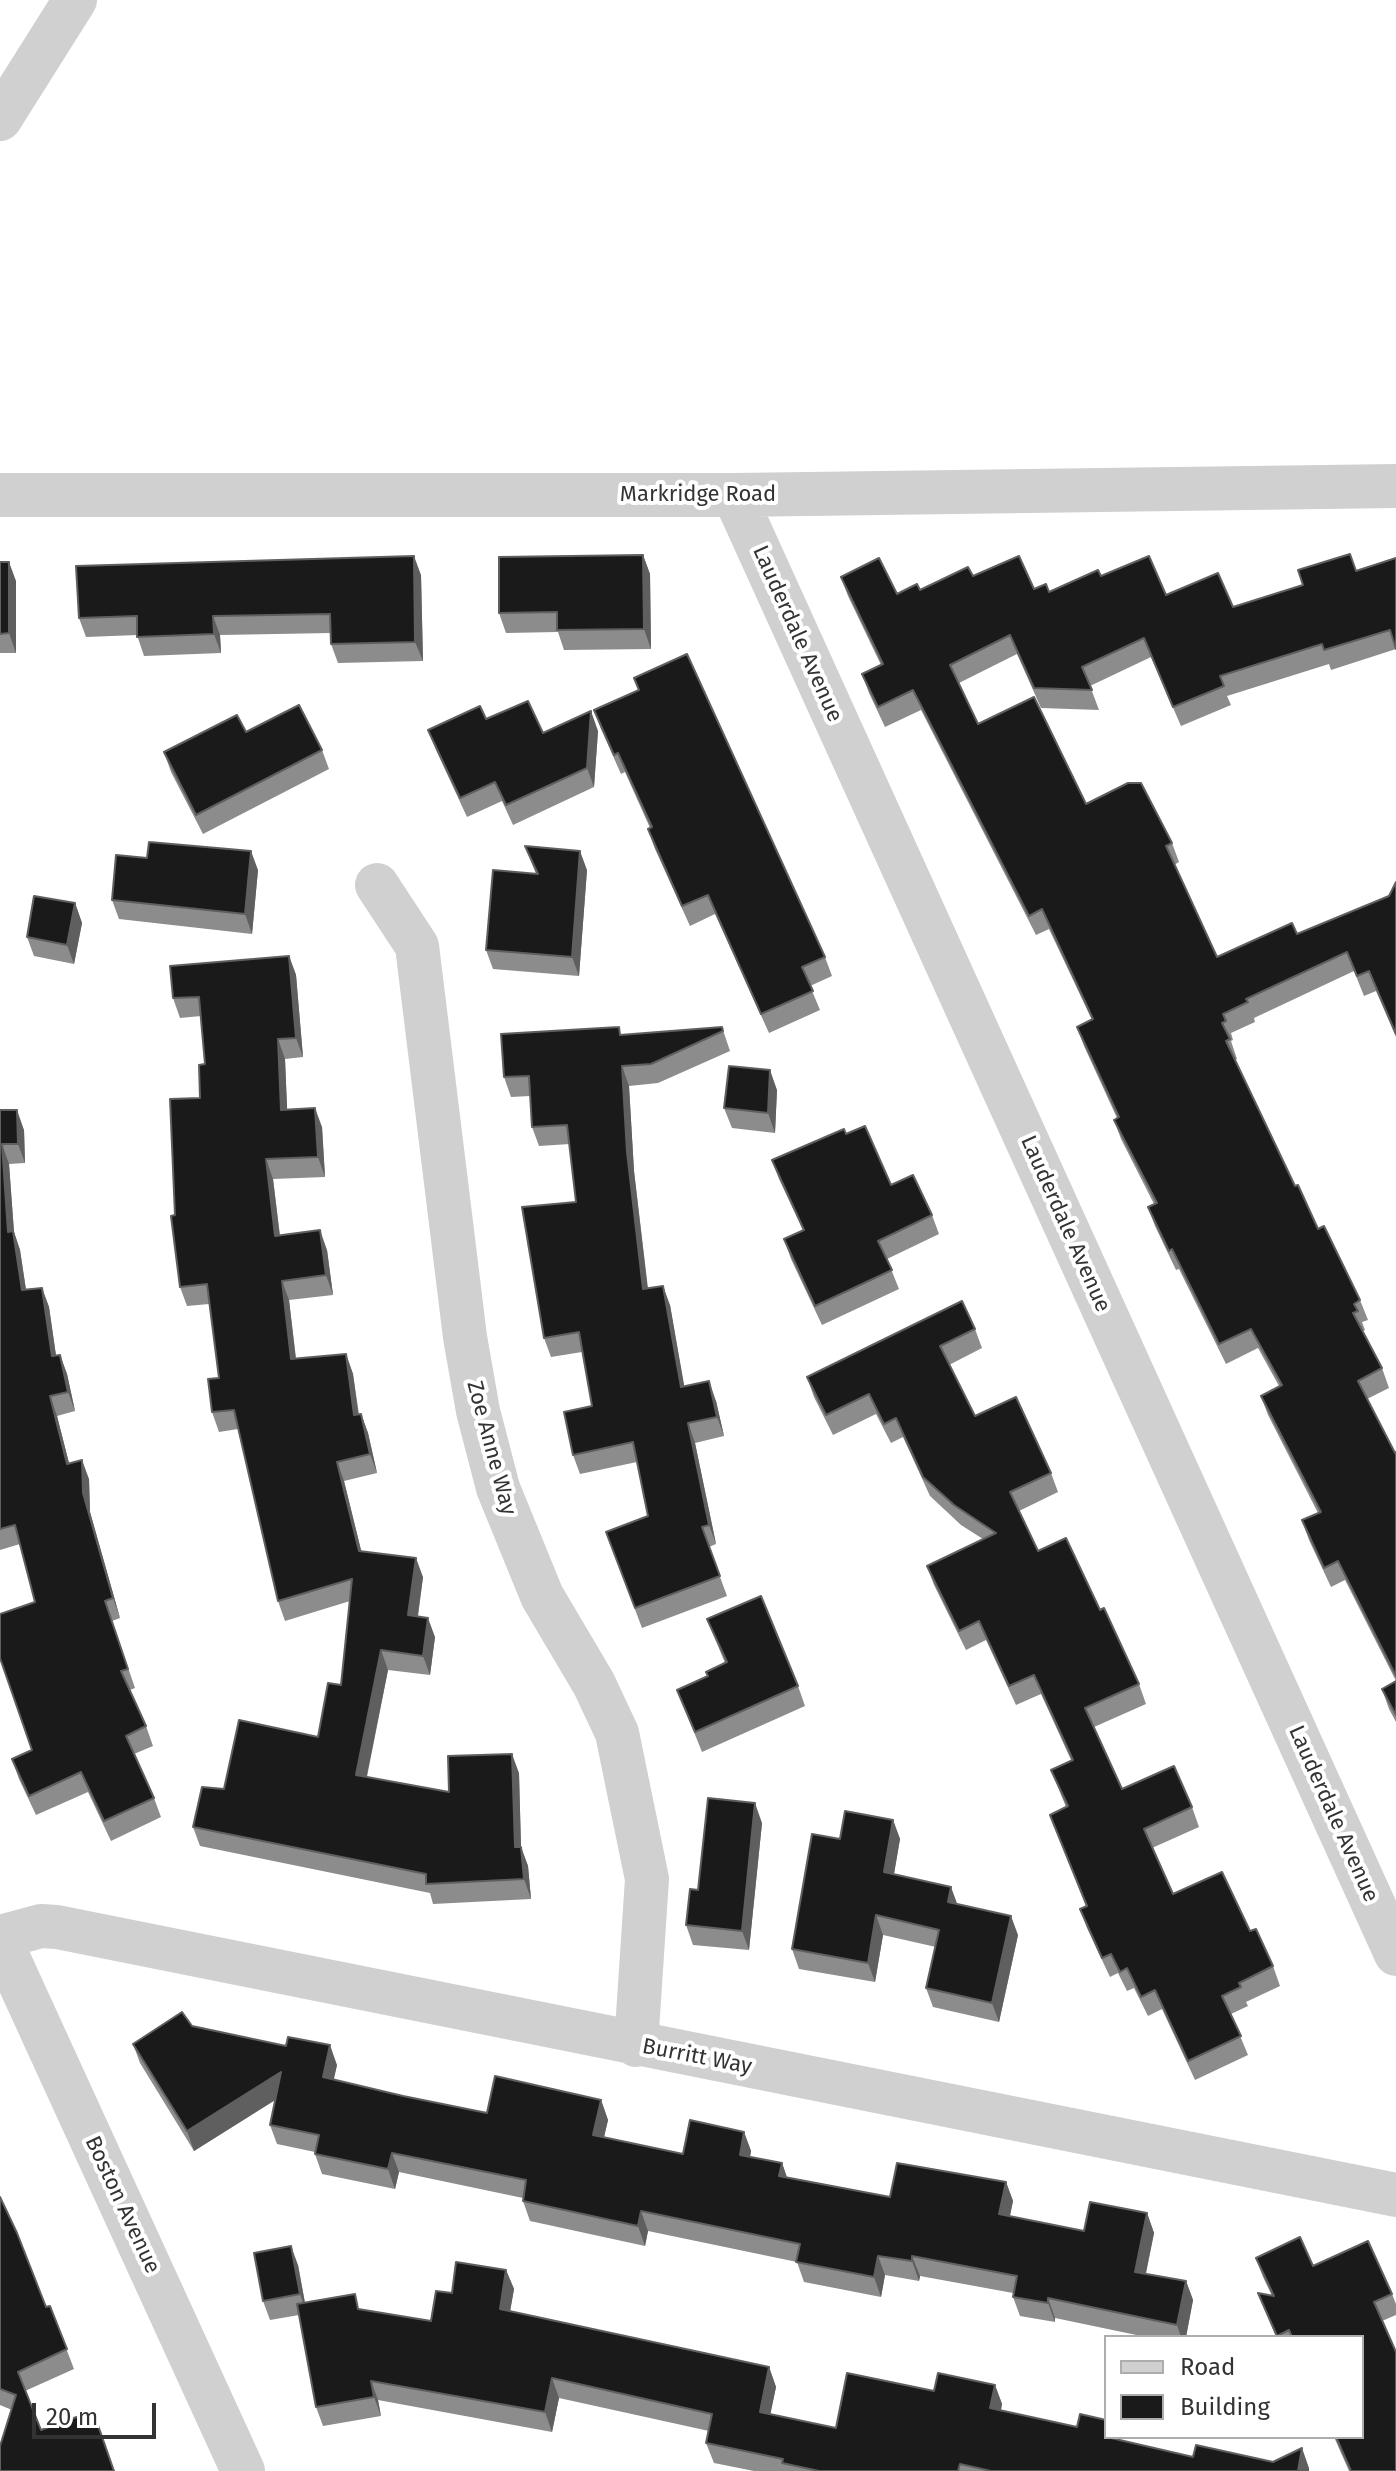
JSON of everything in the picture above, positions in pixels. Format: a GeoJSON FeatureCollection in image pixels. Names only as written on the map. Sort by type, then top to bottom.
{"type":"FeatureCollection","features":[{"type":"Feature","properties":{"kind":"street"},"geometry":{"type":"LineString","coordinates":[[0,119],[75,0]]}},
{"type":"Feature","properties":{"kind":"street","name":"Markridge Road"},"geometry":{"type":"LineString","coordinates":[[0,495],[734,495],[1396,486]]}},
{"type":"Feature","properties":{"kind":"street","name":"Lauderdale Avenue"},"geometry":{"type":"LineString","coordinates":[[734,495],[1396,1954]]}},
{"type":"Feature","properties":{"kind":"street","name":"Zoe Anne Way"},"geometry":{"type":"LineString","coordinates":[[377,885],[417,946],[465,1337],[478,1411],[498,1488],[542,1596],[611,1721],[623,1762],[647,1879],[636,2045]]}},
{"type":"Feature","properties":{"kind":"street","name":"Burritt Way"},"geometry":{"type":"LineString","coordinates":[[0,1939],[41,1926],[57,1927],[1396,2195]]}},
{"type":"Feature","properties":{"kind":"street","name":"Boston Avenue"},"geometry":{"type":"LineString","coordinates":[[0,1939],[243,2471]]}},
{"type":"Feature","properties":{"kind":"building"},"geometry":{"type":"Polygon","coordinates":[[[1350,554],[1356,571],[1396,558],[1396,649],[1390,630],[1324,650],[1322,644],[1220,676],[1224,686],[1173,707],[1144,638],[1082,667],[1092,690],[1034,688],[1010,635],[950,665],[978,724],[1034,697],[1086,804],[1128,783],[1141,783],[1172,843],[1166,846],[1217,957],[1292,923],[1297,934],[1389,896],[1396,882],[1396,1034],[1369,971],[1357,976],[1347,952],[1246,999],[1248,1002],[1223,1014],[1226,1021],[1222,1023],[1230,1039],[1226,1041],[1295,1186],[1298,1185],[1318,1229],[1324,1226],[1360,1300],[1354,1304],[1358,1311],[1353,1313],[1382,1368],[1358,1381],[1396,1452],[1396,1676],[1338,1561],[1324,1568],[1302,1520],[1321,1512],[1261,1396],[1282,1385],[1251,1329],[1219,1344],[1148,1207],[1157,1203],[1114,1120],[1119,1117],[1077,1027],[1093,1019],[1042,909],[1029,916],[913,690],[878,707],[862,674],[883,664],[841,577],[879,558],[897,594],[917,584],[920,590],[968,567],[973,576],[1019,556],[1034,589],[1046,584],[1049,592],[1098,570],[1101,576],[1149,556],[1166,595],[1218,573],[1233,607],[1303,585],[1298,570],[1350,554]]]}},
{"type":"Feature","properties":{"kind":"building"},"geometry":{"type":"Polygon","coordinates":[[[643,555],[644,629],[557,630],[557,612],[499,613],[499,557],[643,555]]]}},
{"type":"Feature","properties":{"kind":"building"},"geometry":{"type":"Polygon","coordinates":[[[414,556],[415,642],[331,644],[330,614],[213,616],[214,634],[137,637],[137,616],[79,618],[76,566],[414,556]]]}},
{"type":"Feature","properties":{"kind":"building"},"geometry":{"type":"Polygon","coordinates":[[[0,562],[9,562],[9,633],[0,634],[0,562]]]}},
{"type":"Feature","properties":{"kind":"building"},"geometry":{"type":"Polygon","coordinates":[[[687,654],[825,957],[802,967],[813,991],[761,1014],[708,895],[682,906],[648,829],[652,827],[618,753],[614,755],[594,710],[639,690],[634,678],[687,654]]]}},
{"type":"Feature","properties":{"kind":"building"},"geometry":{"type":"Polygon","coordinates":[[[528,701],[543,733],[591,711],[587,768],[506,805],[495,782],[460,798],[428,730],[480,706],[486,719],[528,701]]]}},
{"type":"Feature","properties":{"kind":"building"},"geometry":{"type":"Polygon","coordinates":[[[299,705],[322,750],[196,815],[164,752],[237,715],[246,732],[299,705]]]}},
{"type":"Feature","properties":{"kind":"building"},"geometry":{"type":"Polygon","coordinates":[[[149,842],[251,851],[245,914],[112,900],[116,855],[147,858],[149,842]]]}},
{"type":"Feature","properties":{"kind":"building"},"geometry":{"type":"Polygon","coordinates":[[[525,846],[580,851],[572,957],[486,950],[493,870],[538,874],[525,846]]]}},
{"type":"Feature","properties":{"kind":"building"},"geometry":{"type":"Polygon","coordinates":[[[34,896],[75,903],[67,945],[27,937],[34,896]]]}},
{"type":"Feature","properties":{"kind":"building"},"geometry":{"type":"Polygon","coordinates":[[[289,956],[296,1038],[278,1039],[281,1110],[315,1108],[318,1157],[266,1159],[275,1236],[320,1230],[326,1275],[282,1281],[291,1359],[346,1354],[354,1415],[361,1414],[370,1454],[337,1462],[359,1551],[416,1558],[408,1615],[428,1618],[423,1656],[381,1650],[356,1775],[449,1792],[448,1756],[512,1754],[515,1847],[521,1847],[524,1879],[426,1884],[426,1874],[193,1827],[202,1787],[224,1789],[239,1720],[318,1737],[328,1683],[341,1685],[352,1579],[278,1601],[234,1410],[212,1412],[208,1379],[219,1378],[207,1284],[180,1287],[171,1216],[175,1215],[170,1099],[200,1098],[199,1065],[205,1064],[199,997],[173,998],[170,966],[289,956]]]}},
{"type":"Feature","properties":{"kind":"building"},"geometry":{"type":"Polygon","coordinates":[[[619,1027],[620,1035],[722,1027],[723,1031],[651,1064],[622,1066],[627,1152],[643,1289],[663,1286],[681,1387],[709,1381],[717,1417],[688,1423],[709,1525],[702,1527],[720,1576],[635,1608],[606,1532],[648,1516],[633,1442],[573,1455],[564,1412],[592,1406],[579,1332],[544,1338],[522,1207],[576,1202],[567,1125],[532,1127],[529,1076],[504,1077],[501,1034],[619,1027]]]}},
{"type":"Feature","properties":{"kind":"building"},"geometry":{"type":"Polygon","coordinates":[[[729,1066],[770,1070],[768,1113],[724,1108],[729,1066]]]}},
{"type":"Feature","properties":{"kind":"building"},"geometry":{"type":"Polygon","coordinates":[[[0,1110],[17,1110],[18,1144],[2,1144],[8,1232],[13,1231],[22,1290],[42,1288],[52,1356],[60,1355],[68,1392],[50,1396],[67,1464],[82,1460],[83,1493],[113,1598],[105,1601],[128,1669],[121,1671],[146,1726],[126,1736],[154,1798],[104,1821],[81,1772],[29,1796],[12,1759],[32,1750],[0,1658],[0,1614],[35,1602],[15,1525],[0,1529],[0,1110]]]}},
{"type":"Feature","properties":{"kind":"building"},"geometry":{"type":"Polygon","coordinates":[[[865,1126],[891,1185],[913,1175],[932,1215],[878,1241],[892,1270],[815,1306],[784,1239],[804,1230],[772,1160],[844,1129],[846,1134],[865,1126]]]}},
{"type":"Feature","properties":{"kind":"building"},"geometry":{"type":"Polygon","coordinates":[[[962,1301],[975,1329],[940,1346],[975,1416],[1016,1397],[1051,1473],[1010,1492],[1038,1551],[1066,1538],[1100,1610],[1104,1608],[1139,1684],[1085,1708],[1122,1789],[1174,1766],[1192,1807],[1144,1829],[1173,1894],[1222,1872],[1250,1931],[1256,1929],[1273,1966],[1239,1983],[1241,1987],[1222,1996],[1241,2036],[1188,2061],[1155,1990],[1141,1997],[1127,1968],[1120,1972],[1111,1954],[1102,1958],[1080,1909],[1087,1906],[1050,1815],[1068,1806],[1051,1770],[1073,1760],[1034,1675],[1009,1686],[979,1621],[959,1631],[927,1566],[996,1533],[954,1505],[923,1477],[896,1418],[884,1424],[869,1394],[826,1415],[807,1377],[962,1301]]]}},
{"type":"Feature","properties":{"kind":"building"},"geometry":{"type":"Polygon","coordinates":[[[761,1596],[798,1686],[695,1732],[677,1690],[708,1676],[706,1672],[727,1662],[707,1619],[761,1596]]]}},
{"type":"Feature","properties":{"kind":"building"},"geometry":{"type":"Polygon","coordinates":[[[1396,1681],[1396,1715],[1382,1689],[1396,1681]]]}},
{"type":"Feature","properties":{"kind":"building"},"geometry":{"type":"Polygon","coordinates":[[[708,1798],[755,1803],[742,1931],[686,1925],[690,1889],[698,1890],[708,1798]]]}},
{"type":"Feature","properties":{"kind":"building"},"geometry":{"type":"Polygon","coordinates":[[[845,1811],[893,1820],[884,1872],[951,1887],[948,1902],[1011,1916],[992,2003],[926,1988],[939,1930],[876,1915],[868,1963],[792,1949],[812,1834],[840,1839],[845,1811]]]}},
{"type":"Feature","properties":{"kind":"building"},"geometry":{"type":"Polygon","coordinates":[[[182,2012],[192,2026],[286,2046],[288,2037],[330,2045],[323,2077],[403,2096],[487,2113],[495,2076],[601,2100],[593,2135],[683,2154],[690,2120],[744,2132],[740,2155],[782,2163],[779,2176],[890,2197],[897,2163],[1006,2182],[999,2214],[1084,2231],[1090,2202],[1147,2213],[1135,2272],[1186,2281],[1177,2325],[1048,2298],[1048,2303],[1013,2297],[1017,2276],[912,2256],[912,2261],[878,2256],[874,2277],[796,2262],[800,2244],[641,2211],[638,2226],[523,2201],[526,2180],[392,2153],[388,2169],[315,2154],[319,2135],[270,2125],[281,2072],[187,2131],[133,2044],[182,2012]]]}},
{"type":"Feature","properties":{"kind":"building"},"geometry":{"type":"Polygon","coordinates":[[[0,2197],[67,2349],[18,2372],[41,2430],[93,2411],[114,2471],[0,2471],[0,2446],[16,2395],[0,2389],[0,2197]]]}},
{"type":"Feature","properties":{"kind":"building"},"geometry":{"type":"Polygon","coordinates":[[[1300,2237],[1313,2266],[1368,2241],[1392,2294],[1374,2302],[1396,2352],[1396,2471],[1351,2471],[1337,2439],[1364,2439],[1364,2335],[1291,2335],[1289,2330],[1277,2335],[1258,2293],[1274,2296],[1256,2258],[1300,2237]]]}},
{"type":"Feature","properties":{"kind":"building"},"geometry":{"type":"Polygon","coordinates":[[[291,2246],[300,2294],[263,2301],[254,2253],[291,2246]]]}},
{"type":"Feature","properties":{"kind":"building"},"geometry":{"type":"Polygon","coordinates":[[[456,2262],[506,2270],[500,2309],[769,2367],[760,2412],[836,2428],[847,2373],[934,2391],[938,2373],[995,2385],[990,2408],[1077,2427],[1080,2414],[1104,2420],[1104,2439],[1193,2457],[1196,2445],[1273,2462],[1302,2448],[1298,2471],[991,2471],[960,2464],[958,2471],[819,2471],[782,2463],[783,2459],[706,2443],[712,2414],[552,2378],[545,2412],[371,2381],[374,2397],[316,2407],[297,2304],[355,2294],[358,2309],[431,2321],[436,2291],[452,2293],[456,2262]]]}}]}
